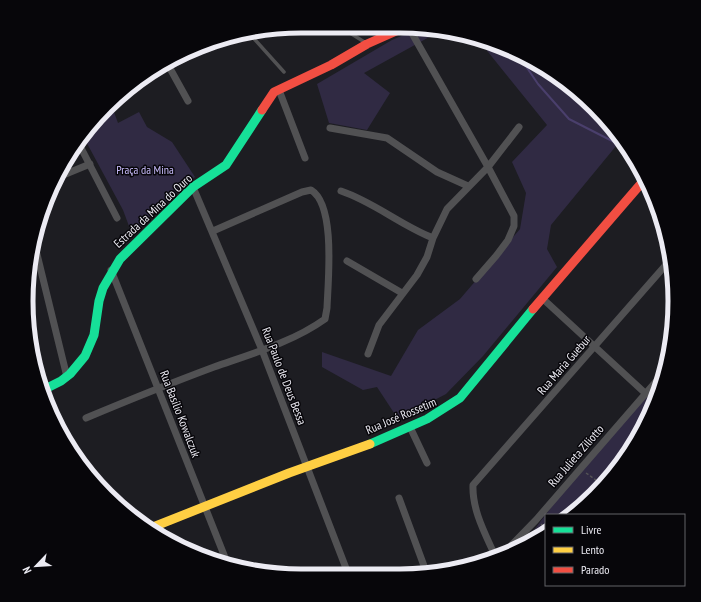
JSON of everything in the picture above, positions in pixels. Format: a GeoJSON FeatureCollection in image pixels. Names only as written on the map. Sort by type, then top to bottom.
{"type":"FeatureCollection","features":[{"type":"Feature","properties":{"kind":"street","name":"Estrada da Mina do Ouro"},"geometry":{"type":"LineString","coordinates":[[48,389],[58,385],[67,377],[80,363],[92,343],[98,323],[100,294],[111,270],[120,258],[193,187],[226,165],[239,148],[258,114],[274,92],[325,68],[367,44],[392,33]]}},
{"type":"Feature","properties":{"kind":"street"},"geometry":{"type":"LineString","coordinates":[[412,34],[514,216],[514,226],[496,256],[476,279]]}},
{"type":"Feature","properties":{"kind":"street"},"geometry":{"type":"LineString","coordinates":[[170,68],[188,101]]}},
{"type":"Feature","properties":{"kind":"street"},"geometry":{"type":"LineString","coordinates":[[278,90],[305,158]]}},
{"type":"Feature","properties":{"kind":"street"},"geometry":{"type":"LineString","coordinates":[[368,354],[379,325],[417,275],[427,257],[433,238],[447,209],[488,167],[519,127]]}},
{"type":"Feature","properties":{"kind":"street"},"geometry":{"type":"LineString","coordinates":[[330,128],[387,138],[437,172],[468,186]]}},
{"type":"Feature","properties":{"kind":"street"},"geometry":{"type":"LineString","coordinates":[[81,148],[117,218]]}},
{"type":"Feature","properties":{"kind":"street"},"geometry":{"type":"LineString","coordinates":[[65,174],[90,164]]}},
{"type":"Feature","properties":{"kind":"street","name":"Rua José Rossetim"},"geometry":{"type":"LineString","coordinates":[[155,526],[307,466],[410,428],[437,415],[460,398],[542,298],[641,184]]}},
{"type":"Feature","properties":{"kind":"street","name":"Rua Paulo de Deus Bessa"},"geometry":{"type":"LineString","coordinates":[[193,187],[213,231],[262,350],[346,569]]}},
{"type":"Feature","properties":{"kind":"street"},"geometry":{"type":"LineString","coordinates":[[86,418],[158,388],[262,350],[314,326],[325,319],[327,308],[329,228],[324,211],[315,193],[311,190],[302,192],[213,231]]}},
{"type":"Feature","properties":{"kind":"street"},"geometry":{"type":"LineString","coordinates":[[341,191],[358,197],[413,230],[433,238]]}},
{"type":"Feature","properties":{"kind":"street"},"geometry":{"type":"LineString","coordinates":[[37,254],[67,377]]}},
{"type":"Feature","properties":{"kind":"street"},"geometry":{"type":"LineString","coordinates":[[347,261],[402,293]]}},
{"type":"Feature","properties":{"kind":"street","name":"Rua Maria Guebur"},"geometry":{"type":"LineString","coordinates":[[494,552],[478,516],[473,498],[473,485],[666,265]]}},
{"type":"Feature","properties":{"kind":"street","name":"Rua Basílio Kowalczuk"},"geometry":{"type":"LineString","coordinates":[[111,270],[225,558]]}},
{"type":"Feature","properties":{"kind":"street"},"geometry":{"type":"LineString","coordinates":[[542,298],[645,393]]}},
{"type":"Feature","properties":{"kind":"street","name":"Rua Julieta Ziliotto"},"geometry":{"type":"LineString","coordinates":[[512,544],[536,520],[656,381]]}},
{"type":"Feature","properties":{"kind":"street"},"geometry":{"type":"LineString","coordinates":[[410,428],[428,463]]}},
{"type":"Feature","properties":{"kind":"street"},"geometry":{"type":"LineString","coordinates":[[399,498],[425,568]]}},
{"type":"Feature","properties":{"kind":"lane"},"geometry":{"type":"LineString","coordinates":[[350,33],[367,44]]}},
{"type":"Feature","properties":{"kind":"lane"},"geometry":{"type":"LineString","coordinates":[[253,37],[284,72]]}},
{"type":"Feature","properties":{"kind":"path"},"geometry":{"type":"LineString","coordinates":[[586,473],[598,481]]}},
{"type":"Feature","properties":{"kind":"green space"},"geometry":{"type":"Polygon","coordinates":[[[407,33],[433,35],[364,73],[390,93],[367,130],[329,123],[317,84],[392,40],[407,33]]]}},
{"type":"Feature","properties":{"kind":"green space"},"geometry":{"type":"Polygon","coordinates":[[[483,46],[503,53],[519,61],[549,78],[563,88],[590,111],[617,144],[551,225],[547,249],[557,267],[483,356],[446,394],[398,419],[377,387],[363,390],[322,367],[322,352],[391,376],[418,330],[460,299],[520,229],[526,193],[512,162],[547,125],[483,46]]]}},
{"type":"Feature","properties":{"kind":"green space","name":"Praça da Mina"},"geometry":{"type":"Polygon","coordinates":[[[113,109],[118,123],[139,112],[147,127],[172,142],[195,177],[152,214],[133,237],[123,210],[86,141],[113,109]]]}},
{"type":"Feature","properties":{"kind":"green space"},"geometry":{"type":"Polygon","coordinates":[[[654,388],[648,404],[623,450],[590,491],[563,514],[546,514],[580,469],[654,388]]]}},
{"type":"Feature","properties":{"kind":"green space"},"geometry":{"type":"Polygon","coordinates":[[[545,515],[545,526],[530,535],[545,515]]]}},
{"type":"Feature","properties":{"kind":"waterway"},"geometry":{"type":"LineString","coordinates":[[524,64],[538,84],[569,119],[617,143]]}},
{"type":"Feature","properties":{"kind":"traffic: fast"},"geometry":{"type":"LineString","coordinates":[[47,388],[61,381],[70,374],[85,356],[94,335],[99,301],[103,288],[120,259],[193,187],[226,165],[262,110]]}},
{"type":"Feature","properties":{"kind":"traffic: fast"},"geometry":{"type":"LineString","coordinates":[[370,444],[427,419],[460,398],[533,309]]}},
{"type":"Feature","properties":{"kind":"traffic: slow"},"geometry":{"type":"LineString","coordinates":[[155,526],[289,473],[370,444]]}},
{"type":"Feature","properties":{"kind":"traffic: jam"},"geometry":{"type":"LineString","coordinates":[[262,110],[274,92],[331,65],[367,44],[392,33]]}},
{"type":"Feature","properties":{"kind":"traffic: jam"},"geometry":{"type":"LineString","coordinates":[[533,309],[641,184]]}}]}
